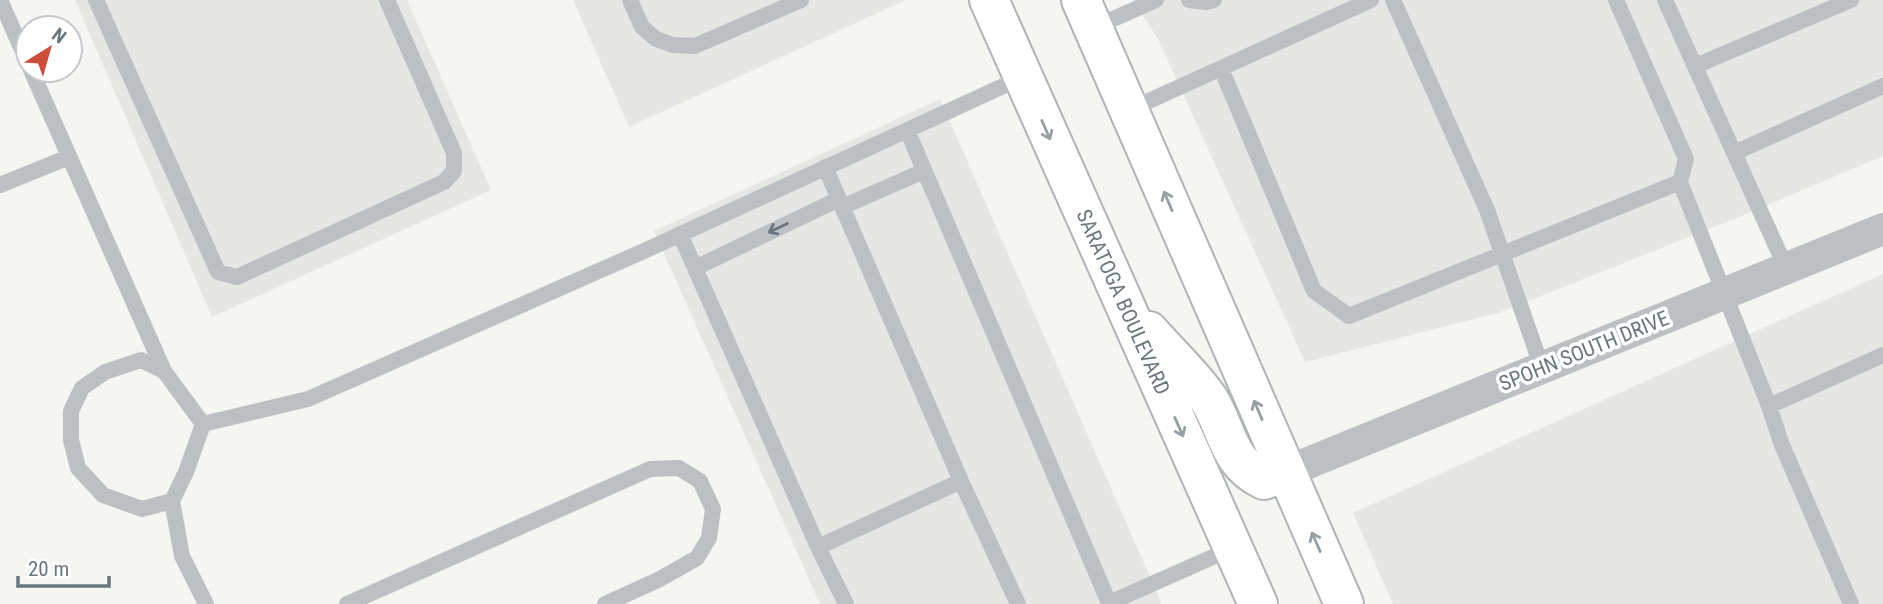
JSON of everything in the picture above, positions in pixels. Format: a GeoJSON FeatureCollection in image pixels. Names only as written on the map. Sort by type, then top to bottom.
{"type":"FeatureCollection","features":[{"type":"Feature","properties":{"kind":"main road","name":"SARATOGA BOULEVARD"},"geometry":{"type":"LineString","coordinates":[[989,0],[1258,604]]}},
{"type":"Feature","properties":{"kind":"main road"},"geometry":{"type":"LineString","coordinates":[[1087,14],[1344,604]]}},
{"type":"Feature","properties":{"kind":"main road"},"geometry":{"type":"LineString","coordinates":[[1122,300],[1209,400],[1233,451],[1248,472],[1264,480],[1286,472]]}},
{"type":"Feature","properties":{"kind":"street","name":"SPOHN SOUTH DRIVE"},"geometry":{"type":"LineString","coordinates":[[1286,472],[1883,229]]}},
{"type":"Feature","properties":{"kind":"lane"},"geometry":{"type":"LineString","coordinates":[[0,0],[14,32]]}},
{"type":"Feature","properties":{"kind":"lane"},"geometry":{"type":"LineString","coordinates":[[96,0],[218,272],[237,277],[444,182],[454,171],[454,153],[387,0]]}},
{"type":"Feature","properties":{"kind":"lane"},"geometry":{"type":"LineString","coordinates":[[631,0],[642,27],[656,39],[673,46],[695,46],[801,0]]}},
{"type":"Feature","properties":{"kind":"lane"},"geometry":{"type":"LineString","coordinates":[[1087,14],[1156,0]]}},
{"type":"Feature","properties":{"kind":"lane"},"geometry":{"type":"LineString","coordinates":[[1188,0],[1214,0]]}},
{"type":"Feature","properties":{"kind":"lane"},"geometry":{"type":"LineString","coordinates":[[1129,110],[1371,0]]}},
{"type":"Feature","properties":{"kind":"lane"},"geometry":{"type":"LineString","coordinates":[[1393,0],[1487,210],[1542,368]]}},
{"type":"Feature","properties":{"kind":"lane"},"geometry":{"type":"LineString","coordinates":[[1616,0],[1686,159],[1680,182],[1782,445],[1851,604]]}},
{"type":"Feature","properties":{"kind":"lane"},"geometry":{"type":"LineString","coordinates":[[1665,0],[1786,268]]}},
{"type":"Feature","properties":{"kind":"lane"},"geometry":{"type":"LineString","coordinates":[[1695,66],[1851,0]]}},
{"type":"Feature","properties":{"kind":"lane"},"geometry":{"type":"LineString","coordinates":[[1221,68],[1314,292],[1349,316],[1680,182]]}},
{"type":"Feature","properties":{"kind":"lane"},"geometry":{"type":"LineString","coordinates":[[203,425],[308,399],[680,234],[1023,77]]}},
{"type":"Feature","properties":{"kind":"lane"},"geometry":{"type":"LineString","coordinates":[[37,84],[164,371],[203,425]]}},
{"type":"Feature","properties":{"kind":"lane"},"geometry":{"type":"LineString","coordinates":[[1734,153],[1883,86]]}},
{"type":"Feature","properties":{"kind":"lane"},"geometry":{"type":"LineString","coordinates":[[906,130],[1109,604],[1233,548]]}},
{"type":"Feature","properties":{"kind":"lane"},"geometry":{"type":"LineString","coordinates":[[0,185],[69,157]]}},
{"type":"Feature","properties":{"kind":"lane"},"geometry":{"type":"LineString","coordinates":[[825,167],[961,481],[1018,604]]}},
{"type":"Feature","properties":{"kind":"lane"},"geometry":{"type":"LineString","coordinates":[[695,268],[841,203],[924,171]]}},
{"type":"Feature","properties":{"kind":"lane"},"geometry":{"type":"LineString","coordinates":[[680,234],[818,547],[846,604]]}},
{"type":"Feature","properties":{"kind":"lane"},"geometry":{"type":"LineString","coordinates":[[1769,406],[1883,355]]}},
{"type":"Feature","properties":{"kind":"lane"},"geometry":{"type":"LineString","coordinates":[[164,371],[141,360],[105,372],[82,388],[71,411],[71,440],[78,468],[103,495],[142,509],[172,501]]}},
{"type":"Feature","properties":{"kind":"lane"},"geometry":{"type":"LineString","coordinates":[[203,425],[172,501],[182,556],[205,604]]}},
{"type":"Feature","properties":{"kind":"lane"},"geometry":{"type":"LineString","coordinates":[[347,604],[650,469],[679,468],[700,481],[713,509],[709,538],[697,558],[658,580],[605,604]]}},
{"type":"Feature","properties":{"kind":"lane"},"geometry":{"type":"LineString","coordinates":[[818,547],[961,481]]}},
{"type":"Feature","properties":{"kind":"shaded area"},"geometry":{"type":"Polygon","coordinates":[[[75,0],[407,0],[491,190],[212,317],[84,21],[84,14],[81,14],[75,0]]]}},
{"type":"Feature","properties":{"kind":"shaded area"},"geometry":{"type":"Polygon","coordinates":[[[573,0],[906,0],[629,127],[573,0]]]}},
{"type":"Feature","properties":{"kind":"shaded area"},"geometry":{"type":"Polygon","coordinates":[[[1133,0],[1883,0],[1883,156],[1744,215],[1498,313],[1305,362],[1158,39],[1133,0]]]}},
{"type":"Feature","properties":{"kind":"shaded area"},"geometry":{"type":"Polygon","coordinates":[[[940,99],[1162,604],[820,604],[654,231],[940,99]]]}},
{"type":"Feature","properties":{"kind":"shaded area"},"geometry":{"type":"Polygon","coordinates":[[[1883,274],[1883,604],[1393,604],[1353,513],[1883,274]]]}}]}
